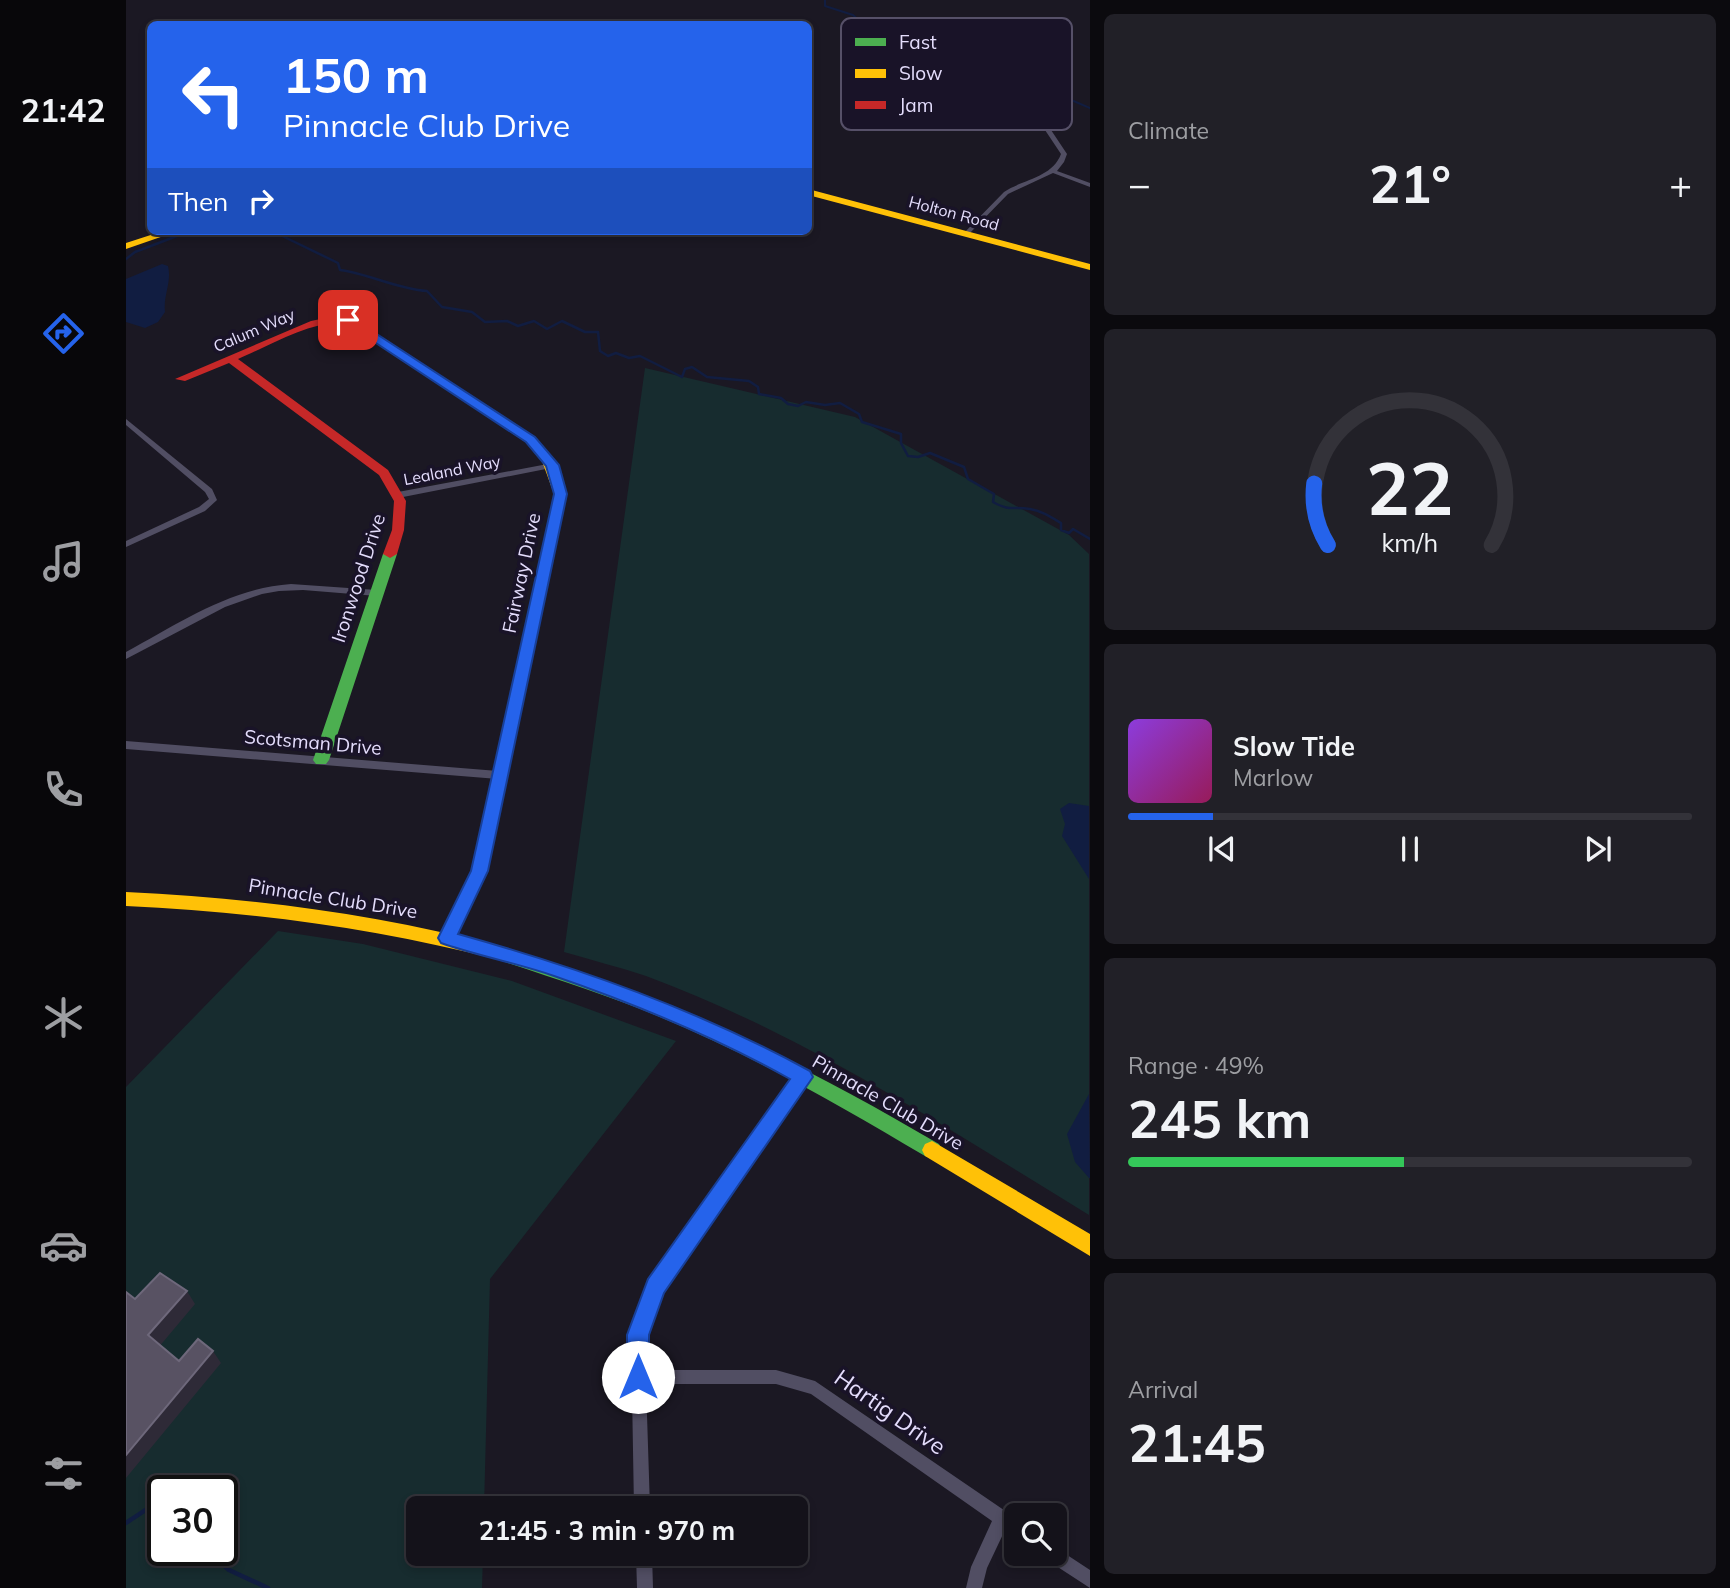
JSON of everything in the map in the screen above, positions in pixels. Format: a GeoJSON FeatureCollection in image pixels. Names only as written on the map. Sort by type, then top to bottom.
{"type":"FeatureCollection","features":[{"type":"Feature","properties":{"kind":"street"},"geometry":{"type":"LineString","coordinates":[[967,234],[1006,193],[1061,164],[1064,154],[1051,130]]}},
{"type":"Feature","properties":{"kind":"street"},"geometry":{"type":"LineString","coordinates":[[1052,171],[1090,185]]}},
{"type":"Feature","properties":{"kind":"street","name":"Holton Road"},"geometry":{"type":"LineString","coordinates":[[812,193],[1090,267]]}},
{"type":"Feature","properties":{"kind":"street"},"geometry":{"type":"LineString","coordinates":[[126,246],[160,235]]}},
{"type":"Feature","properties":{"kind":"street","name":"Calum Way"},"geometry":{"type":"LineString","coordinates":[[181,379],[315,323],[341,318]]}},
{"type":"Feature","properties":{"kind":"street","name":"Fairway Drive"},"geometry":{"type":"LineString","coordinates":[[341,318],[358,324],[523,434],[539,447],[552,465],[560,494],[479,871],[447,938]]}},
{"type":"Feature","properties":{"kind":"street","name":"Ironwood Drive"},"geometry":{"type":"LineString","coordinates":[[232,359],[377,466],[391,481],[401,508],[400,522],[321,760]]}},
{"type":"Feature","properties":{"kind":"street"},"geometry":{"type":"LineString","coordinates":[[126,421],[212,496],[211,502],[126,544]]}},
{"type":"Feature","properties":{"kind":"street","name":"Lealand Way"},"geometry":{"type":"LineString","coordinates":[[398,495],[552,465]]}},
{"type":"Feature","properties":{"kind":"street"},"geometry":{"type":"LineString","coordinates":[[126,656],[231,602],[258,592],[295,587],[376,593]]}},
{"type":"Feature","properties":{"kind":"street","name":"Scotsman Drive"},"geometry":{"type":"LineString","coordinates":[[126,745],[498,775]]}},
{"type":"Feature","properties":{"kind":"street","name":"Pinnacle Club Drive"},"geometry":{"type":"LineString","coordinates":[[126,900],[241,904],[347,918],[447,938],[553,968],[648,1003],[762,1054],[873,1115],[1090,1247]]}},
{"type":"Feature","properties":{"kind":"street"},"geometry":{"type":"LineString","coordinates":[[642,1496],[638,1335],[656,1287],[803,1077]]}},
{"type":"Feature","properties":{"kind":"street","name":"Hartig Drive"},"geometry":{"type":"LineString","coordinates":[[638,1377],[776,1377],[815,1388],[1002,1518]]}},
{"type":"Feature","properties":{"kind":"street"},"geometry":{"type":"LineString","coordinates":[[974,1588],[979,1567],[1002,1518]]}},
{"type":"Feature","properties":{"kind":"street"},"geometry":{"type":"LineString","coordinates":[[1067,1564],[1090,1580]]}},
{"type":"Feature","properties":{"kind":"street"},"geometry":{"type":"LineString","coordinates":[[644,1566],[645,1588]]}},
{"type":"Feature","properties":{"kind":"green space"},"geometry":{"type":"Polygon","coordinates":[[[645,368],[855,417],[1069,535],[1089,554],[1089,1215],[818,1054],[704,999],[646,976],[564,952],[645,368]]]}},
{"type":"Feature","properties":{"kind":"green space"},"geometry":{"type":"Polygon","coordinates":[[[278,931],[363,944],[512,981],[676,1041],[490,1279],[484,1496],[406,1496],[406,1566],[483,1566],[482,1588],[126,1588],[126,1087],[278,931]]]}},
{"type":"Feature","properties":{"kind":"water"},"geometry":{"type":"Polygon","coordinates":[[[162,264],[168,266],[169,272],[165,312],[158,322],[145,328],[126,322],[126,279],[162,264]]]}},
{"type":"Feature","properties":{"kind":"water"},"geometry":{"type":"Polygon","coordinates":[[[1069,803],[1089,806],[1089,879],[1062,836],[1065,824],[1060,809],[1069,803]]]}},
{"type":"Feature","properties":{"kind":"water"},"geometry":{"type":"Polygon","coordinates":[[[1089,1094],[1090,1178],[1075,1162],[1067,1134],[1089,1094]]]}},
{"type":"Feature","properties":{"kind":"building"},"geometry":{"type":"Polygon","coordinates":[[[160,1273],[187,1291],[148,1335],[179,1361],[198,1339],[213,1351],[126,1455],[126,1292],[135,1299],[160,1273]]]}},
{"type":"Feature","properties":{"kind":"waterway"},"geometry":{"type":"LineString","coordinates":[[825,0],[825,6],[856,18]]}},
{"type":"Feature","properties":{"kind":"waterway"},"geometry":{"type":"LineString","coordinates":[[1072,100],[1090,108]]}},
{"type":"Feature","properties":{"kind":"waterway"},"geometry":{"type":"LineString","coordinates":[[126,259],[135,252],[180,235]]}},
{"type":"Feature","properties":{"kind":"waterway"},"geometry":{"type":"LineString","coordinates":[[280,235],[338,263],[340,270],[427,291],[442,307],[472,312],[485,322],[507,321],[518,326],[534,321],[547,329],[562,321],[585,332],[598,332],[600,351],[608,356],[616,353],[629,358],[640,356],[682,377],[685,369],[692,367],[707,377],[749,381],[758,387],[759,394],[781,398],[788,404],[798,406],[806,402],[825,405],[840,403],[859,414],[862,422],[901,434],[901,443],[908,456],[918,457],[930,453],[964,467],[968,479],[994,494],[993,502],[1008,508],[1024,508],[1046,514],[1061,523],[1061,530],[1069,533],[1073,529],[1090,539]]}},
{"type":"Feature","properties":{"kind":"waterway"},"geometry":{"type":"LineString","coordinates":[[126,1523],[147,1509]]}},
{"type":"Feature","properties":{"kind":"waterway"},"geometry":{"type":"LineString","coordinates":[[225,1566],[268,1588]]}},
{"type":"Feature","properties":{"kind":"traffic: fast"},"geometry":{"type":"LineString","coordinates":[[321,760],[390,554]]}},
{"type":"Feature","properties":{"kind":"traffic: fast"},"geometry":{"type":"LineString","coordinates":[[447,938],[479,871],[486,840]]}},
{"type":"Feature","properties":{"kind":"traffic: fast"},"geometry":{"type":"LineString","coordinates":[[499,953],[612,990],[722,1036],[828,1090],[932,1150]]}},
{"type":"Feature","properties":{"kind":"traffic: slow"},"geometry":{"type":"LineString","coordinates":[[812,193],[1090,267]]}},
{"type":"Feature","properties":{"kind":"traffic: slow"},"geometry":{"type":"LineString","coordinates":[[126,246],[160,235]]}},
{"type":"Feature","properties":{"kind":"traffic: slow"},"geometry":{"type":"LineString","coordinates":[[425,370],[531,440],[548,460],[560,494],[486,840]]}},
{"type":"Feature","properties":{"kind":"traffic: slow"},"geometry":{"type":"LineString","coordinates":[[126,899],[314,915],[407,931],[499,953]]}},
{"type":"Feature","properties":{"kind":"traffic: slow"},"geometry":{"type":"LineString","coordinates":[[932,1150],[1090,1246]]}},
{"type":"Feature","properties":{"kind":"traffic: jam"},"geometry":{"type":"LineString","coordinates":[[181,379],[315,323],[335,319],[348,320],[425,370]]}},
{"type":"Feature","properties":{"kind":"traffic: jam"},"geometry":{"type":"LineString","coordinates":[[231,359],[384,473],[400,501],[398,530],[390,554]]}},
{"type":"Feature","properties":{"kind":"route"},"geometry":{"type":"LineString","coordinates":[[348,320],[358,324],[530,439],[545,453],[558,479],[560,494],[479,871],[447,938],[553,968],[659,1007],[762,1054],[803,1077],[656,1287],[638,1335],[638,1377]]}}]}
